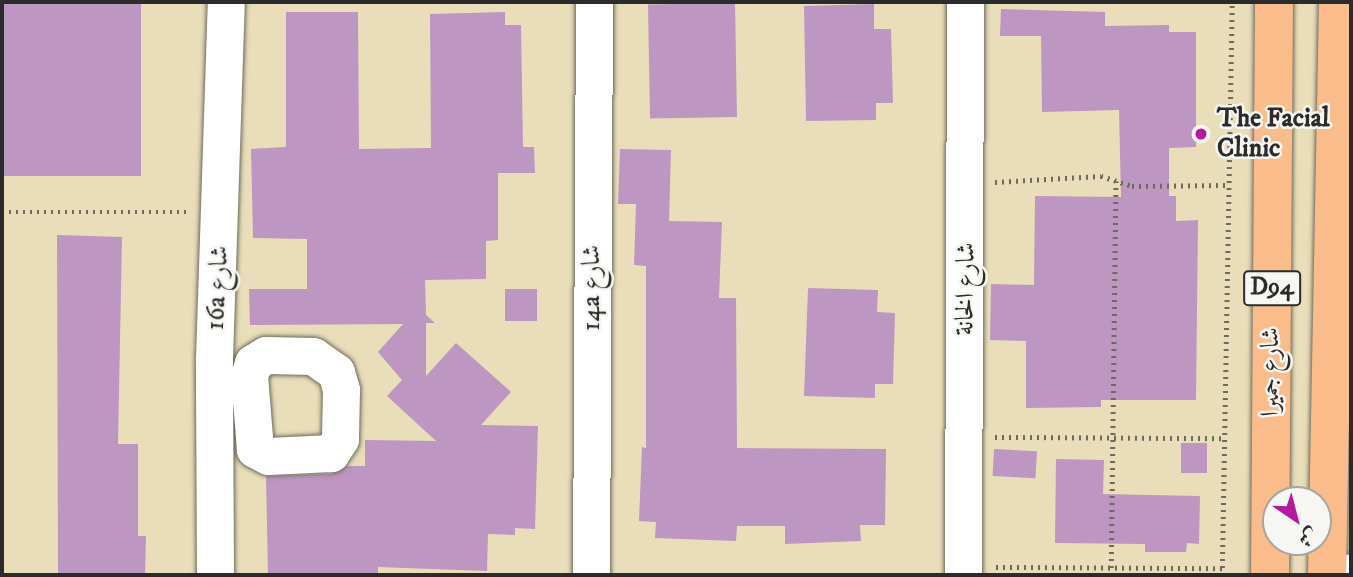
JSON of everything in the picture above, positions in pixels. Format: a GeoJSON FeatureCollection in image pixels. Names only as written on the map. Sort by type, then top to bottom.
{"type":"FeatureCollection","features":[{"type":"Feature","properties":{"kind":"main road","name":"شارع جميرا"},"geometry":{"type":"LineString","coordinates":[[1270,575],[1274,2]]}},
{"type":"Feature","properties":{"kind":"main road","name":"D94"},"geometry":{"type":"LineString","coordinates":[[1327,575],[1339,474],[1343,18]]}},
{"type":"Feature","properties":{"kind":"street","name":"16a شارع"},"geometry":{"type":"LineString","coordinates":[[215,575],[214,358],[222,212],[226,2]]}},
{"type":"Feature","properties":{"kind":"street","name":"14a شارع"},"geometry":{"type":"LineString","coordinates":[[591,575],[594,2]]}},
{"type":"Feature","properties":{"kind":"street","name":"شارع الخانة"},"geometry":{"type":"LineString","coordinates":[[963,571],[967,183],[965,2]]}},
{"type":"Feature","properties":{"kind":"street"},"geometry":{"type":"LineString","coordinates":[[214,358],[241,357],[253,363]]}},
{"type":"Feature","properties":{"kind":"path"},"geometry":{"type":"LineString","coordinates":[[1222,575],[1231,2]]}},
{"type":"Feature","properties":{"kind":"path"},"geometry":{"type":"LineString","coordinates":[[967,183],[1101,176],[1132,186],[1228,185]]}},
{"type":"Feature","properties":{"kind":"path"},"geometry":{"type":"LineString","coordinates":[[1111,568],[1116,181]]}},
{"type":"Feature","properties":{"kind":"path"},"geometry":{"type":"LineString","coordinates":[[2,212],[222,212]]}},
{"type":"Feature","properties":{"kind":"path"},"geometry":{"type":"LineString","coordinates":[[963,437],[1113,440],[1224,438]]}},
{"type":"Feature","properties":{"kind":"path"},"geometry":{"type":"LineString","coordinates":[[963,571],[1222,568]]}},
{"type":"Feature","properties":{"kind":"building"},"geometry":{"type":"Polygon","coordinates":[[[2,2],[141,2],[141,176],[2,176],[2,2]]]}},
{"type":"Feature","properties":{"kind":"building"},"geometry":{"type":"Polygon","coordinates":[[[735,3],[737,117],[650,119],[648,5],[735,3]]]}},
{"type":"Feature","properties":{"kind":"building"},"geometry":{"type":"Polygon","coordinates":[[[874,4],[874,29],[891,29],[893,103],[876,103],[876,120],[806,121],[804,6],[874,4]]]}},
{"type":"Feature","properties":{"kind":"building"},"geometry":{"type":"Polygon","coordinates":[[[1001,9],[1105,12],[1105,26],[1169,25],[1169,32],[1196,32],[1196,147],[1169,148],[1169,196],[1176,196],[1176,221],[1198,220],[1196,400],[1101,400],[1101,407],[1026,408],[1026,341],[990,340],[991,284],[1034,285],[1035,196],[1121,197],[1119,110],[1042,112],[1041,36],[1000,36],[1001,9]]]}},
{"type":"Feature","properties":{"kind":"building"},"geometry":{"type":"Polygon","coordinates":[[[286,12],[358,12],[359,149],[431,148],[430,14],[505,12],[505,25],[521,25],[523,147],[534,147],[535,173],[498,173],[498,240],[486,241],[486,279],[425,280],[426,315],[435,323],[426,323],[426,376],[456,343],[511,392],[481,425],[538,426],[535,529],[515,528],[515,535],[488,534],[487,571],[378,567],[378,575],[268,575],[266,476],[332,474],[347,466],[365,466],[365,440],[436,441],[387,396],[402,380],[378,352],[403,324],[250,325],[249,289],[307,289],[307,239],[253,238],[251,149],[286,147],[286,12]]]}},
{"type":"Feature","properties":{"kind":"building"},"geometry":{"type":"Polygon","coordinates":[[[620,149],[671,150],[669,221],[722,222],[719,298],[736,298],[737,448],[886,449],[885,525],[860,525],[861,541],[785,544],[785,526],[737,526],[736,541],[655,538],[656,522],[639,521],[642,447],[646,448],[646,266],[634,265],[636,204],[618,204],[620,149]]]}},
{"type":"Feature","properties":{"kind":"building"},"geometry":{"type":"Polygon","coordinates":[[[57,235],[122,237],[118,444],[138,444],[138,536],[146,536],[145,575],[58,575],[57,235]]]}},
{"type":"Feature","properties":{"kind":"building"},"geometry":{"type":"Polygon","coordinates":[[[808,288],[878,290],[877,312],[895,313],[893,384],[875,384],[875,398],[804,396],[808,288]]]}},
{"type":"Feature","properties":{"kind":"building"},"geometry":{"type":"Polygon","coordinates":[[[505,289],[537,289],[537,321],[505,321],[505,289]]]}},
{"type":"Feature","properties":{"kind":"building"},"geometry":{"type":"Polygon","coordinates":[[[1181,443],[1207,443],[1207,473],[1181,473],[1181,443]]]}},
{"type":"Feature","properties":{"kind":"building"},"geometry":{"type":"Polygon","coordinates":[[[994,449],[1037,451],[1036,478],[993,476],[994,449]]]}},
{"type":"Feature","properties":{"kind":"building"},"geometry":{"type":"Polygon","coordinates":[[[1056,459],[1104,460],[1103,494],[1200,496],[1199,544],[1187,543],[1186,552],[1145,552],[1145,544],[1055,543],[1056,459]]]}},
{"type":"Feature","properties":{"kind":"place","name":"The Facial Clinic"},"geometry":{"type":"Point","coordinates":[1201,134]}}]}
